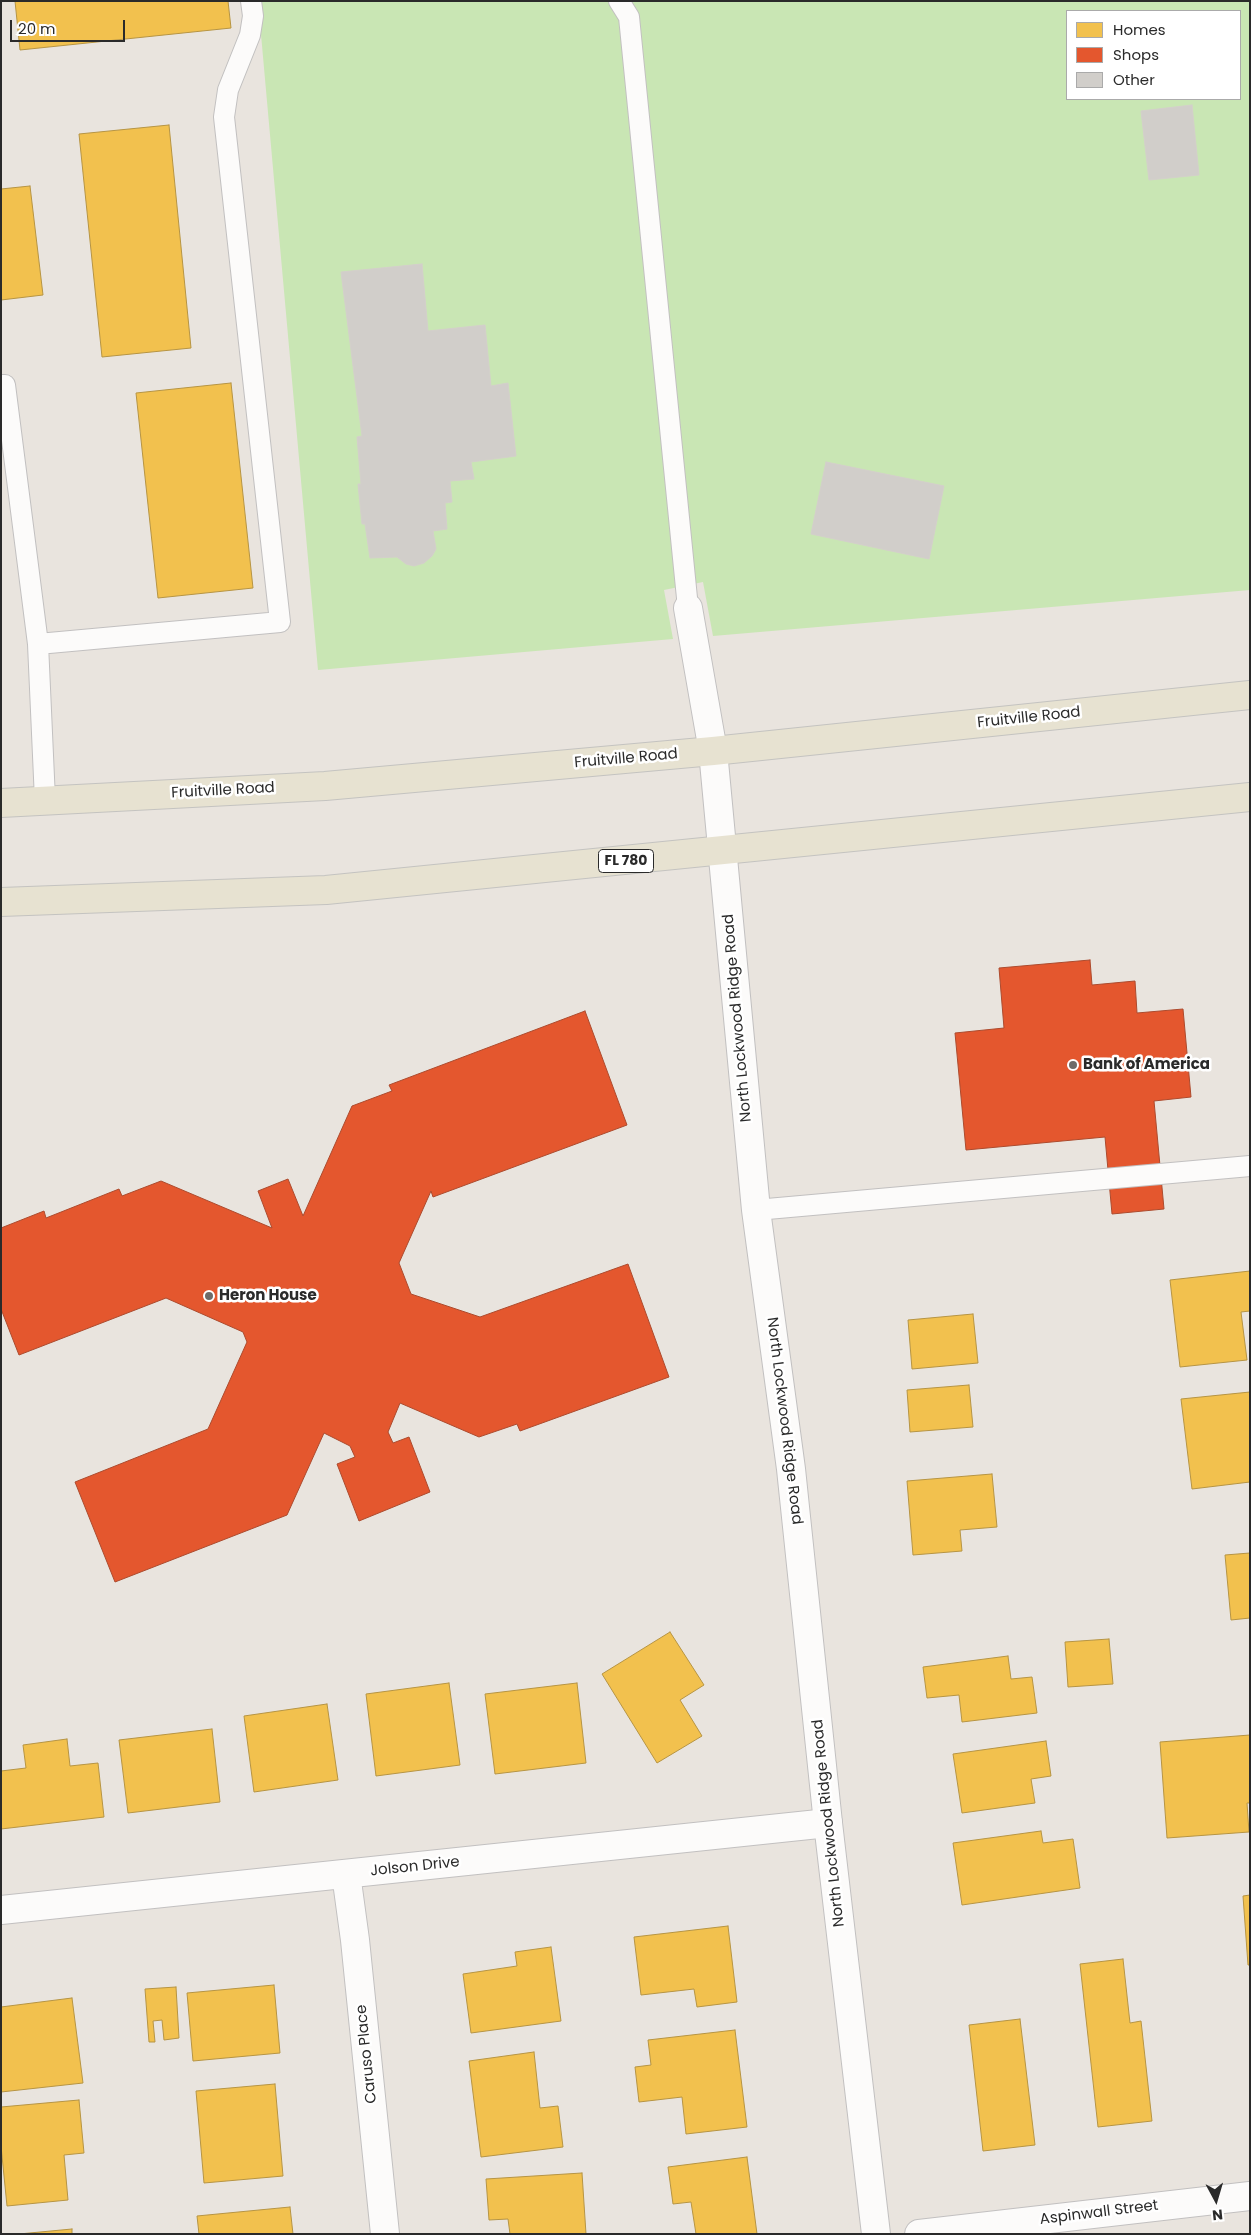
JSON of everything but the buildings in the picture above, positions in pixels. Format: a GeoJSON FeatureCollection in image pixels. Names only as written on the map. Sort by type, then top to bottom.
{"type":"FeatureCollection","features":[{"type":"Feature","properties":{"kind":"main road","name":"Fruitville Road"},"geometry":{"type":"LineString","coordinates":[[1,802],[325,786],[713,751],[1250,695]]}},
{"type":"Feature","properties":{"kind":"main road","name":"FL 780"},"geometry":{"type":"LineString","coordinates":[[1,902],[326,890],[1250,798]]}},
{"type":"Feature","properties":{"kind":"street","name":"North Lockwood Ridge Road"},"geometry":{"type":"LineString","coordinates":[[688,608],[713,751],[756,1210],[791,1469],[828,1823],[876,2234]]}},
{"type":"Feature","properties":{"kind":"street","name":"Jolson Drive"},"geometry":{"type":"LineString","coordinates":[[1,1910],[828,1823]]}},
{"type":"Feature","properties":{"kind":"street","name":"Caruso Place"},"geometry":{"type":"LineString","coordinates":[[346,1874],[355,1940],[385,2234]]}},
{"type":"Feature","properties":{"kind":"street","name":"Aspinwall Street"},"geometry":{"type":"LineString","coordinates":[[919,2234],[1250,2196]]}},
{"type":"Feature","properties":{"kind":"lane"},"geometry":{"type":"LineString","coordinates":[[38,644],[280,622],[224,117],[228,90],[250,35],[253,16],[251,1]]}},
{"type":"Feature","properties":{"kind":"lane"},"geometry":{"type":"LineString","coordinates":[[619,1],[628,17],[688,608]]}},
{"type":"Feature","properties":{"kind":"lane"},"geometry":{"type":"LineString","coordinates":[[3,385],[38,644],[45,800]]}},
{"type":"Feature","properties":{"kind":"lane"},"geometry":{"type":"LineString","coordinates":[[756,1210],[1250,1166]]}},
{"type":"Feature","properties":{"kind":"green space"},"geometry":{"type":"Polygon","coordinates":[[[258,1],[1250,1],[1250,590],[713,636],[703,582],[664,590],[673,639],[318,670],[258,1]]]}},
{"type":"Feature","properties":{"kind":"place","name":"Bank of America"},"geometry":{"type":"Point","coordinates":[1073,1065]}},
{"type":"Feature","properties":{"kind":"place","name":"Heron House"},"geometry":{"type":"Point","coordinates":[209,1296]}}]}
